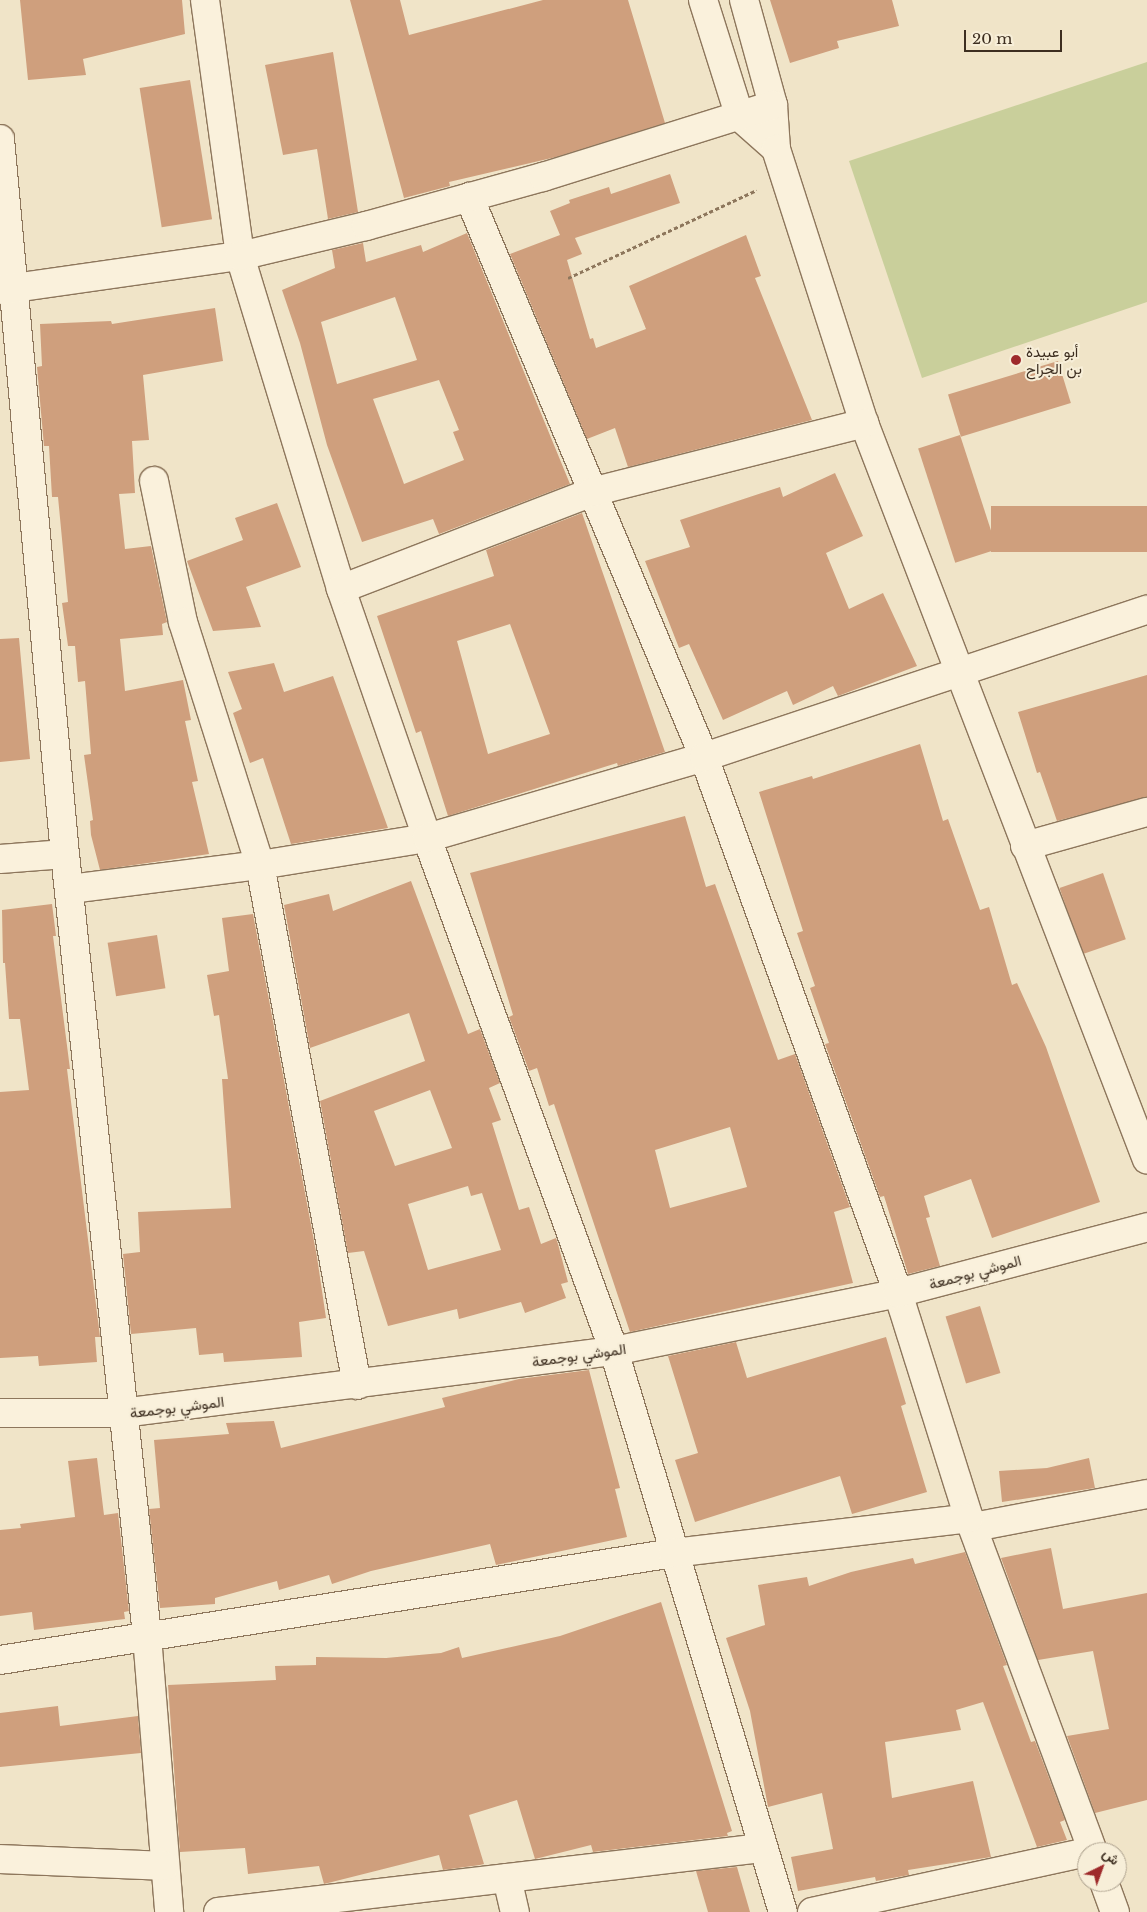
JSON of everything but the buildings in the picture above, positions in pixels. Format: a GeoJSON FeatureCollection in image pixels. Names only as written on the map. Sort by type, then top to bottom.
{"type":"FeatureCollection","features":[{"type":"Feature","properties":{"kind":"street"},"geometry":{"type":"LineString","coordinates":[[205,0],[240,256],[342,589],[427,838],[614,1351],[761,1848],[782,1912]]}},
{"type":"Feature","properties":{"kind":"street"},"geometry":{"type":"LineString","coordinates":[[703,0],[740,117],[776,149]]}},
{"type":"Feature","properties":{"kind":"street"},"geometry":{"type":"LineString","coordinates":[[744,0],[773,105],[776,149],[786,175],[864,423],[1147,1160]]}},
{"type":"Feature","properties":{"kind":"street"},"geometry":{"type":"LineString","coordinates":[[6,290],[240,256],[469,197],[740,117],[773,105]]}},
{"type":"Feature","properties":{"kind":"street"},"geometry":{"type":"LineString","coordinates":[[0,139],[6,290],[70,889],[122,1413],[147,1636],[169,1912]]}},
{"type":"Feature","properties":{"kind":"street"},"geometry":{"type":"LineString","coordinates":[[469,197],[704,757],[898,1293],[972,1522],[1090,1842]]}},
{"type":"Feature","properties":{"kind":"street"},"geometry":{"type":"LineString","coordinates":[[342,589],[592,492],[864,423]]}},
{"type":"Feature","properties":{"kind":"street"},"geometry":{"type":"LineString","coordinates":[[154,481],[183,622],[260,865],[357,1385]]}},
{"type":"Feature","properties":{"kind":"street"},"geometry":{"type":"LineString","coordinates":[[70,889],[260,865],[427,838],[704,757],[959,670],[1147,610]]}},
{"type":"Feature","properties":{"kind":"street"},"geometry":{"type":"LineString","coordinates":[[1026,846],[1147,812]]}},
{"type":"Feature","properties":{"kind":"street"},"geometry":{"type":"LineString","coordinates":[[0,859],[65,854]]}},
{"type":"Feature","properties":{"kind":"street","name":"الموشي بوجمعة"},"geometry":{"type":"LineString","coordinates":[[0,1413],[122,1413],[357,1385],[614,1351],[898,1293],[1147,1227]]}},
{"type":"Feature","properties":{"kind":"street"},"geometry":{"type":"LineString","coordinates":[[0,1660],[673,1553],[972,1522],[1147,1494]]}},
{"type":"Feature","properties":{"kind":"street"},"geometry":{"type":"LineString","coordinates":[[218,1912],[761,1848]]}},
{"type":"Feature","properties":{"kind":"street"},"geometry":{"type":"LineString","coordinates":[[812,1912],[1077,1854]]}},
{"type":"Feature","properties":{"kind":"street"},"geometry":{"type":"LineString","coordinates":[[0,1859],[164,1866]]}},
{"type":"Feature","properties":{"kind":"street"},"geometry":{"type":"LineString","coordinates":[[507,1878],[515,1912]]}},
{"type":"Feature","properties":{"kind":"street"},"geometry":{"type":"LineString","coordinates":[[1108,1892],[1115,1912]]}},
{"type":"Feature","properties":{"kind":"path"},"geometry":{"type":"LineString","coordinates":[[568,278],[691,223],[786,175]]}},
{"type":"Feature","properties":{"kind":"green space"},"geometry":{"type":"Polygon","coordinates":[[[1147,62],[1147,302],[922,378],[849,161],[1147,62]]]}},
{"type":"Feature","properties":{"kind":"place","name":"أبو عبيدة بن الجراح"},"geometry":{"type":"Point","coordinates":[1016,360]}}]}
